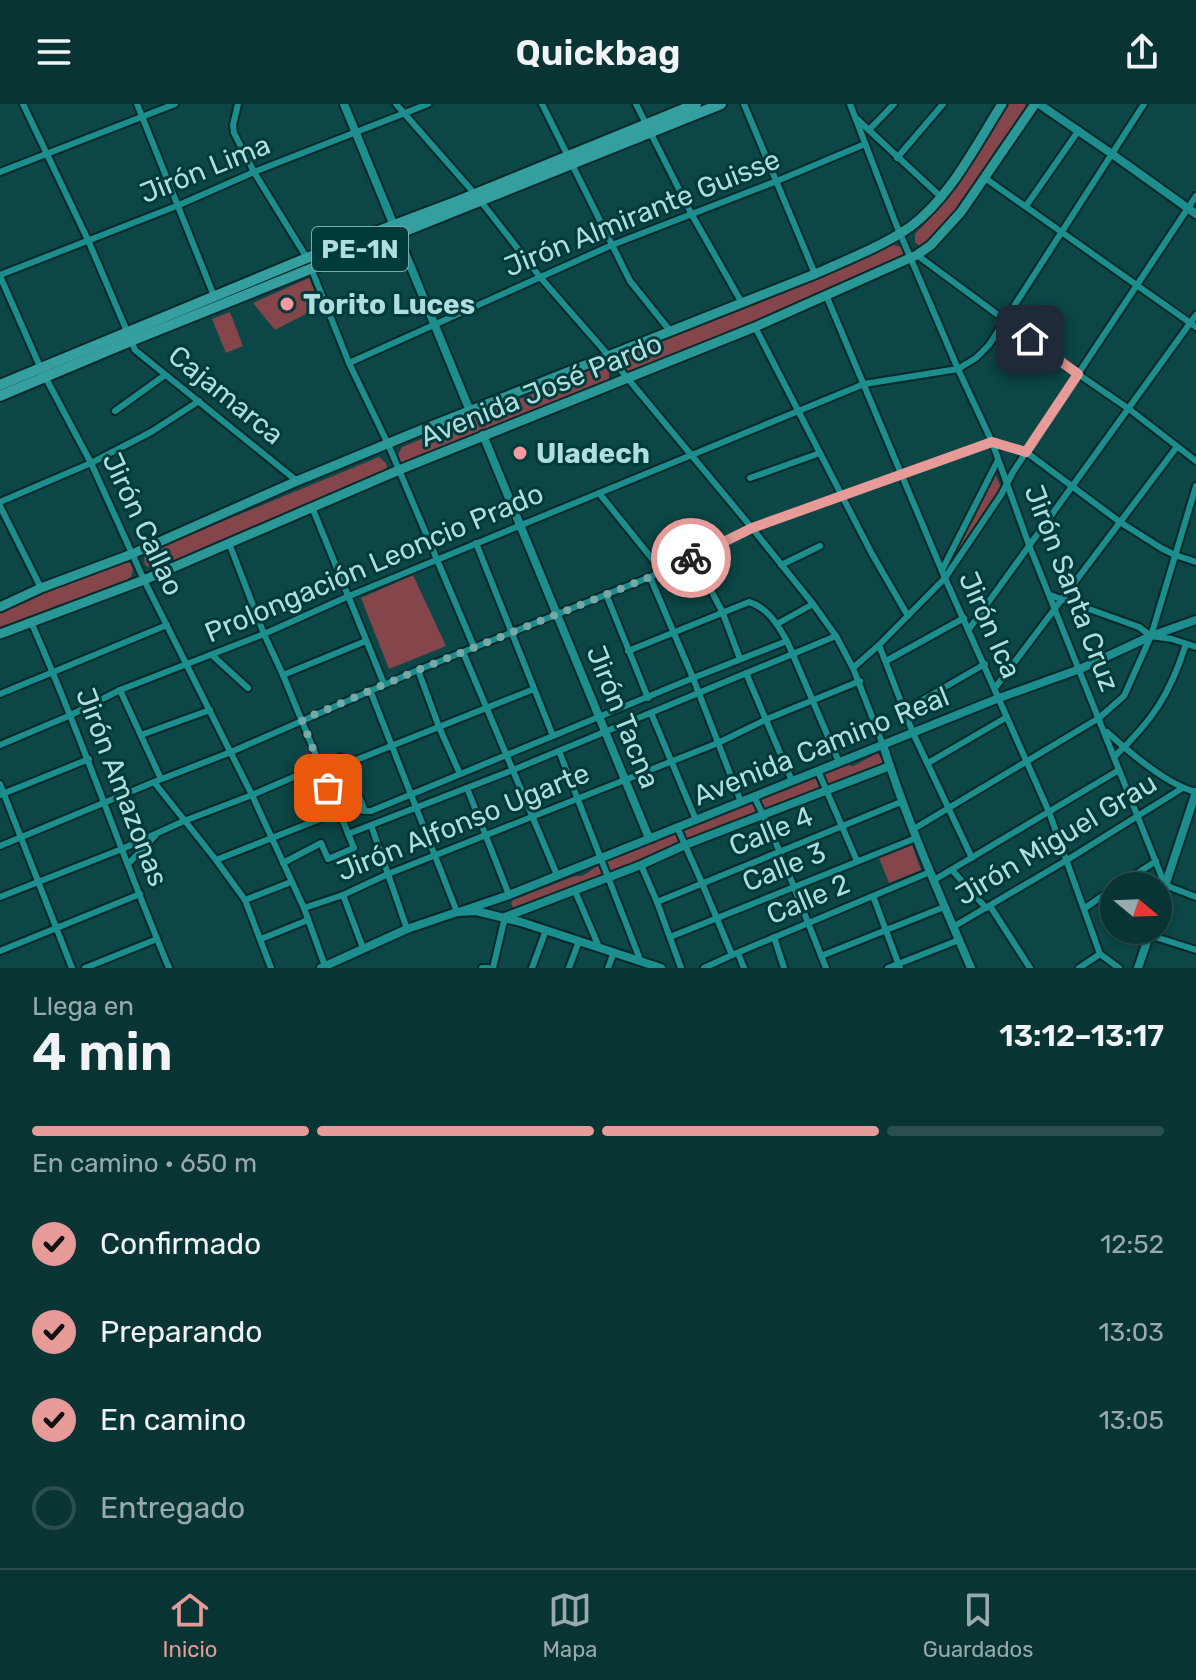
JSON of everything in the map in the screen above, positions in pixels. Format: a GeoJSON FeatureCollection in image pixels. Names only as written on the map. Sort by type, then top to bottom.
{"type":"FeatureCollection","features":[{"type":"Feature","properties":{"kind":"highway","name":"PE-1N"},"geometry":{"type":"LineString","coordinates":[[649,128],[694,104]]}},
{"type":"Feature","properties":{"kind":"highway","name":"PE-1N"},"geometry":{"type":"LineString","coordinates":[[0,396],[129,336],[309,263],[649,128],[721,104]]}},
{"type":"Feature","properties":{"kind":"highway","name":"PE-1N"},"geometry":{"type":"LineString","coordinates":[[129,336],[214,296],[309,263]]}},
{"type":"Feature","properties":{"kind":"highway","name":"PE-1N"},"geometry":{"type":"LineString","coordinates":[[0,385],[44,373]]}},
{"type":"Feature","properties":{"kind":"main road"},"geometry":{"type":"LineString","coordinates":[[344,104],[470,411]]}},
{"type":"Feature","properties":{"kind":"main road","name":"Avenida José Pardo"},"geometry":{"type":"LineString","coordinates":[[0,607],[132,554],[297,481],[815,274],[901,233],[941,197],[1002,104]]}},
{"type":"Feature","properties":{"kind":"main road"},"geometry":{"type":"LineString","coordinates":[[1037,104],[1079,130],[1192,211]]}},
{"type":"Feature","properties":{"kind":"main road","name":"Avenida José Pardo"},"geometry":{"type":"LineString","coordinates":[[0,634],[144,580],[483,435],[755,327],[914,257],[945,231],[1037,104]]}},
{"type":"Feature","properties":{"kind":"main road","name":"Jirón Tacna"},"geometry":{"type":"LineString","coordinates":[[483,435],[649,838]]}},
{"type":"Feature","properties":{"kind":"main road","name":"Avenida Camino Real"},"geometry":{"type":"LineString","coordinates":[[323,967],[407,929],[509,895],[1196,620]]}},
{"type":"Feature","properties":{"kind":"main road"},"geometry":{"type":"LineString","coordinates":[[883,745],[901,802],[971,968]]}},
{"type":"Feature","properties":{"kind":"main road"},"geometry":{"type":"LineString","coordinates":[[505,917],[890,766]]}},
{"type":"Feature","properties":{"kind":"main road"},"geometry":{"type":"LineString","coordinates":[[1169,872],[1196,792]]}},
{"type":"Feature","properties":{"kind":"main road"},"geometry":{"type":"LineString","coordinates":[[460,911],[505,917],[661,968]]}},
{"type":"Feature","properties":{"kind":"main road"},"geometry":{"type":"LineString","coordinates":[[1138,968],[1146,944]]}},
{"type":"Feature","properties":{"kind":"street"},"geometry":{"type":"LineString","coordinates":[[23,104],[88,240],[129,336]]}},
{"type":"Feature","properties":{"kind":"street"},"geometry":{"type":"LineString","coordinates":[[137,104],[214,296]]}},
{"type":"Feature","properties":{"kind":"street"},"geometry":{"type":"LineString","coordinates":[[0,172],[175,104]]}},
{"type":"Feature","properties":{"kind":"street"},"geometry":{"type":"LineString","coordinates":[[238,104],[234,133],[309,263],[349,363],[388,444],[474,647]]}},
{"type":"Feature","properties":{"kind":"street"},"geometry":{"type":"LineString","coordinates":[[396,104],[478,198],[540,277],[813,604],[836,636],[860,681],[883,745]]}},
{"type":"Feature","properties":{"kind":"street","name":"Jirón Lima"},"geometry":{"type":"LineString","coordinates":[[0,276],[428,104]]}},
{"type":"Feature","properties":{"kind":"street"},"geometry":{"type":"LineString","coordinates":[[542,104],[630,281],[671,332]]}},
{"type":"Feature","properties":{"kind":"street"},"geometry":{"type":"LineString","coordinates":[[636,104],[692,215],[742,303]]}},
{"type":"Feature","properties":{"kind":"street"},"geometry":{"type":"LineString","coordinates":[[744,104],[815,274]]}},
{"type":"Feature","properties":{"kind":"street","name":"Jirón Santa Cruz"},"geometry":{"type":"LineString","coordinates":[[850,104],[901,233],[914,257],[919,277],[992,442],[1029,545],[1160,872]]}},
{"type":"Feature","properties":{"kind":"street"},"geometry":{"type":"LineString","coordinates":[[862,104],[854,114],[941,197]]}},
{"type":"Feature","properties":{"kind":"street"},"geometry":{"type":"LineString","coordinates":[[869,130],[894,104]]}},
{"type":"Feature","properties":{"kind":"street"},"geometry":{"type":"LineString","coordinates":[[897,158],[943,104]]}},
{"type":"Feature","properties":{"kind":"street","name":"Prolongación Leoncio Prado"},"geometry":{"type":"LineString","coordinates":[[0,745],[120,690],[264,634],[437,559],[864,384],[958,369],[989,345],[1006,321],[1144,104]]}},
{"type":"Feature","properties":{"kind":"street"},"geometry":{"type":"LineString","coordinates":[[1026,206],[1079,130]]}},
{"type":"Feature","properties":{"kind":"street","name":"Jirón Almirante Guisse"},"geometry":{"type":"LineString","coordinates":[[349,363],[612,245],[865,144]]}},
{"type":"Feature","properties":{"kind":"street"},"geometry":{"type":"LineString","coordinates":[[985,178],[1193,325]]}},
{"type":"Feature","properties":{"kind":"street"},"geometry":{"type":"LineString","coordinates":[[853,668],[945,578],[1078,374],[1192,211],[1196,196]]}},
{"type":"Feature","properties":{"kind":"street"},"geometry":{"type":"LineString","coordinates":[[914,257],[931,266],[1129,409],[1196,461]]}},
{"type":"Feature","properties":{"kind":"street"},"geometry":{"type":"LineString","coordinates":[[919,277],[931,266]]}},
{"type":"Feature","properties":{"kind":"street","name":"Jirón Callao"},"geometry":{"type":"LineString","coordinates":[[0,276],[144,580],[252,795],[304,908],[323,967]]}},
{"type":"Feature","properties":{"kind":"street","name":"Jirón Ica"},"geometry":{"type":"LineString","coordinates":[[826,295],[945,578],[1049,812],[1100,954]]}},
{"type":"Feature","properties":{"kind":"street"},"geometry":{"type":"LineString","coordinates":[[969,629],[1193,325],[1196,315]]}},
{"type":"Feature","properties":{"kind":"street"},"geometry":{"type":"LineString","coordinates":[[755,327],[872,554],[908,616]]}},
{"type":"Feature","properties":{"kind":"street","name":"Cajamarca"},"geometry":{"type":"LineString","coordinates":[[129,336],[135,350],[297,481]]}},
{"type":"Feature","properties":{"kind":"street"},"geometry":{"type":"LineString","coordinates":[[115,411],[165,375]]}},
{"type":"Feature","properties":{"kind":"street"},"geometry":{"type":"LineString","coordinates":[[41,588],[0,504],[151,432],[199,401]]}},
{"type":"Feature","properties":{"kind":"street"},"geometry":{"type":"LineString","coordinates":[[0,846],[231,752],[512,631],[650,577],[752,528],[992,442],[1026,452],[1120,522],[1175,555],[1196,562]]}},
{"type":"Feature","properties":{"kind":"street"},"geometry":{"type":"LineString","coordinates":[[995,688],[1176,448]]}},
{"type":"Feature","properties":{"kind":"street"},"geometry":{"type":"LineString","coordinates":[[750,478],[820,453]]}},
{"type":"Feature","properties":{"kind":"street"},"geometry":{"type":"LineString","coordinates":[[942,570],[998,460]]}},
{"type":"Feature","properties":{"kind":"street","name":"Calle 3"},"geometry":{"type":"LineString","coordinates":[[670,937],[857,861],[914,834],[1099,718],[1124,696],[1151,636],[1196,486]]}},
{"type":"Feature","properties":{"kind":"street"},"geometry":{"type":"LineString","coordinates":[[599,493],[662,571]]}},
{"type":"Feature","properties":{"kind":"street"},"geometry":{"type":"LineString","coordinates":[[312,507],[384,684]]}},
{"type":"Feature","properties":{"kind":"street"},"geometry":{"type":"LineString","coordinates":[[229,543],[354,848],[328,859],[321,843],[283,863]]}},
{"type":"Feature","properties":{"kind":"street"},"geometry":{"type":"LineString","coordinates":[[476,543],[553,736]]}},
{"type":"Feature","properties":{"kind":"street"},"geometry":{"type":"LineString","coordinates":[[781,565],[820,546]]}},
{"type":"Feature","properties":{"kind":"street"},"geometry":{"type":"LineString","coordinates":[[685,561],[706,581],[722,611],[740,659]]}},
{"type":"Feature","properties":{"kind":"street"},"geometry":{"type":"LineString","coordinates":[[650,577],[741,802]]}},
{"type":"Feature","properties":{"kind":"street"},"geometry":{"type":"LineString","coordinates":[[606,594],[648,698]]}},
{"type":"Feature","properties":{"kind":"street"},"geometry":{"type":"LineString","coordinates":[[1050,595],[1139,627],[1151,636],[1196,647]]}},
{"type":"Feature","properties":{"kind":"street"},"geometry":{"type":"LineString","coordinates":[[628,651],[722,611],[749,602],[757,604],[777,624],[787,641],[839,762]]}},
{"type":"Feature","properties":{"kind":"street"},"geometry":{"type":"LineString","coordinates":[[777,624],[813,604]]}},
{"type":"Feature","properties":{"kind":"street"},"geometry":{"type":"LineString","coordinates":[[886,661],[964,618]]}},
{"type":"Feature","properties":{"kind":"street","name":"Jirón Amazonas"},"geometry":{"type":"LineString","coordinates":[[31,622],[89,759],[169,968]]}},
{"type":"Feature","properties":{"kind":"street"},"geometry":{"type":"LineString","coordinates":[[0,694],[167,625]]}},
{"type":"Feature","properties":{"kind":"street"},"geometry":{"type":"LineString","coordinates":[[348,834],[513,770],[836,636]]}},
{"type":"Feature","properties":{"kind":"street"},"geometry":{"type":"LineString","coordinates":[[283,675],[366,641]]}},
{"type":"Feature","properties":{"kind":"street"},"geometry":{"type":"LineString","coordinates":[[216,860],[338,812],[371,811],[787,641]]}},
{"type":"Feature","properties":{"kind":"street"},"geometry":{"type":"LineString","coordinates":[[1115,756],[1148,723],[1163,701],[1176,676],[1186,644]]}},
{"type":"Feature","properties":{"kind":"street"},"geometry":{"type":"LineString","coordinates":[[879,645],[913,733],[972,858]]}},
{"type":"Feature","properties":{"kind":"street"},"geometry":{"type":"LineString","coordinates":[[463,652],[557,875]]}},
{"type":"Feature","properties":{"kind":"street"},"geometry":{"type":"LineString","coordinates":[[212,655],[248,688]]}},
{"type":"Feature","properties":{"kind":"street"},"geometry":{"type":"LineString","coordinates":[[905,710],[985,664]]}},
{"type":"Feature","properties":{"kind":"street"},"geometry":{"type":"LineString","coordinates":[[418,670],[460,774]]}},
{"type":"Feature","properties":{"kind":"street"},"geometry":{"type":"LineString","coordinates":[[746,673],[792,781]]}},
{"type":"Feature","properties":{"kind":"street","name":"Jirón Alfonso Ugarte"},"geometry":{"type":"LineString","coordinates":[[304,908],[718,743],[860,681]]}},
{"type":"Feature","properties":{"kind":"street"},"geometry":{"type":"LineString","coordinates":[[346,764],[534,689]]}},
{"type":"Feature","properties":{"kind":"street"},"geometry":{"type":"LineString","coordinates":[[120,690],[157,780],[184,821],[245,900],[271,968]]}},
{"type":"Feature","properties":{"kind":"street"},"geometry":{"type":"LineString","coordinates":[[370,690],[460,911]]}},
{"type":"Feature","properties":{"kind":"street"},"geometry":{"type":"LineString","coordinates":[[141,735],[210,710]]}},
{"type":"Feature","properties":{"kind":"street"},"geometry":{"type":"LineString","coordinates":[[651,713],[696,820]]}},
{"type":"Feature","properties":{"kind":"street"},"geometry":{"type":"LineString","coordinates":[[928,763],[1007,717]]}},
{"type":"Feature","properties":{"kind":"street"},"geometry":{"type":"LineString","coordinates":[[1104,729],[1124,748],[1181,789],[1196,792]]}},
{"type":"Feature","properties":{"kind":"street"},"geometry":{"type":"LineString","coordinates":[[559,751],[608,878],[646,965]]}},
{"type":"Feature","properties":{"kind":"street"},"geometry":{"type":"LineString","coordinates":[[0,897],[340,757],[346,764],[365,811]]}},
{"type":"Feature","properties":{"kind":"street"},"geometry":{"type":"LineString","coordinates":[[2,794],[89,759]]}},
{"type":"Feature","properties":{"kind":"street","name":"Calle 2"},"geometry":{"type":"LineString","coordinates":[[704,968],[873,896],[952,870],[1119,770]]}},
{"type":"Feature","properties":{"kind":"street"},"geometry":{"type":"LineString","coordinates":[[818,771],[857,861]]}},
{"type":"Feature","properties":{"kind":"street"},"geometry":{"type":"LineString","coordinates":[[0,784],[72,968]]}},
{"type":"Feature","properties":{"kind":"street"},"geometry":{"type":"LineString","coordinates":[[467,788],[509,895]]}},
{"type":"Feature","properties":{"kind":"street","name":"Jirón Miguel Grau"},"geometry":{"type":"LineString","coordinates":[[953,927],[1181,789]]}},
{"type":"Feature","properties":{"kind":"street"},"geometry":{"type":"LineString","coordinates":[[754,796],[826,968]]}},
{"type":"Feature","properties":{"kind":"street","name":"Calle 4"},"geometry":{"type":"LineString","coordinates":[[657,902],[901,802]]}},
{"type":"Feature","properties":{"kind":"street"},"geometry":{"type":"LineString","coordinates":[[371,825],[407,929]]}},
{"type":"Feature","properties":{"kind":"street"},"geometry":{"type":"LineString","coordinates":[[677,827],[716,918],[744,968]]}},
{"type":"Feature","properties":{"kind":"street"},"geometry":{"type":"LineString","coordinates":[[128,864],[157,833]]}},
{"type":"Feature","properties":{"kind":"street"},"geometry":{"type":"LineString","coordinates":[[1139,872],[1156,861]]}},
{"type":"Feature","properties":{"kind":"street"},"geometry":{"type":"LineString","coordinates":[[641,865],[681,968]]}},
{"type":"Feature","properties":{"kind":"street"},"geometry":{"type":"LineString","coordinates":[[952,870],[988,907],[1030,968]]}},
{"type":"Feature","properties":{"kind":"street"},"geometry":{"type":"LineString","coordinates":[[245,900],[291,882]]}},
{"type":"Feature","properties":{"kind":"street"},"geometry":{"type":"LineString","coordinates":[[1172,888],[1196,897]]}},
{"type":"Feature","properties":{"kind":"street"},"geometry":{"type":"LineString","coordinates":[[575,891],[599,947]]}},
{"type":"Feature","properties":{"kind":"street"},"geometry":{"type":"LineString","coordinates":[[0,951],[140,894]]}},
{"type":"Feature","properties":{"kind":"street"},"geometry":{"type":"LineString","coordinates":[[343,895],[363,948]]}},
{"type":"Feature","properties":{"kind":"street"},"geometry":{"type":"LineString","coordinates":[[873,896],[899,966]]}},
{"type":"Feature","properties":{"kind":"street"},"geometry":{"type":"LineString","coordinates":[[1085,908],[1100,898]]}},
{"type":"Feature","properties":{"kind":"street"},"geometry":{"type":"LineString","coordinates":[[821,956],[944,907]]}},
{"type":"Feature","properties":{"kind":"street"},"geometry":{"type":"LineString","coordinates":[[488,968],[505,917]]}},
{"type":"Feature","properties":{"kind":"street"},"geometry":{"type":"LineString","coordinates":[[261,939],[308,920]]}},
{"type":"Feature","properties":{"kind":"street"},"geometry":{"type":"LineString","coordinates":[[532,968],[546,930]]}},
{"type":"Feature","properties":{"kind":"street"},"geometry":{"type":"LineString","coordinates":[[774,937],[784,968]]}},
{"type":"Feature","properties":{"kind":"street"},"geometry":{"type":"LineString","coordinates":[[85,968],[157,939]]}},
{"type":"Feature","properties":{"kind":"street"},"geometry":{"type":"LineString","coordinates":[[888,968],[959,940]]}},
{"type":"Feature","properties":{"kind":"street"},"geometry":{"type":"LineString","coordinates":[[569,968],[579,941]]}},
{"type":"Feature","properties":{"kind":"street"},"geometry":{"type":"LineString","coordinates":[[1172,941],[1196,950]]}},
{"type":"Feature","properties":{"kind":"street"},"geometry":{"type":"LineString","coordinates":[[608,968],[614,952]]}},
{"type":"Feature","properties":{"kind":"street"},"geometry":{"type":"LineString","coordinates":[[1079,968],[1100,954],[1119,968]]}},
{"type":"Feature","properties":{"kind":"shaded area"},"geometry":{"type":"Polygon","coordinates":[[[1009,104],[1025,104],[1026,110],[958,213],[922,248],[915,242],[915,234],[948,199],[1009,104]]]}},
{"type":"Feature","properties":{"kind":"shaded area"},"geometry":{"type":"Polygon","coordinates":[[[893,245],[901,247],[904,256],[788,310],[632,373],[626,371],[622,363],[625,356],[893,245]]]}},
{"type":"Feature","properties":{"kind":"shaded area","name":"Torito Luces"},"geometry":{"type":"Polygon","coordinates":[[[309,278],[321,306],[275,330],[253,303],[309,278]]]}},
{"type":"Feature","properties":{"kind":"shaded area"},"geometry":{"type":"Polygon","coordinates":[[[230,312],[243,346],[226,353],[212,319],[230,312]]]}},
{"type":"Feature","properties":{"kind":"shaded area"},"geometry":{"type":"Polygon","coordinates":[[[598,367],[609,371],[608,383],[405,464],[400,461],[398,455],[402,447],[598,367]]]}},
{"type":"Feature","properties":{"kind":"shaded area"},"geometry":{"type":"Polygon","coordinates":[[[379,457],[386,463],[387,469],[383,475],[156,568],[145,565],[144,558],[148,552],[379,457]]]}},
{"type":"Feature","properties":{"kind":"shaded area"},"geometry":{"type":"Polygon","coordinates":[[[993,475],[1001,487],[1000,491],[950,564],[949,561],[993,475]]]}},
{"type":"Feature","properties":{"kind":"shaded area"},"geometry":{"type":"Polygon","coordinates":[[[122,561],[130,563],[133,569],[131,577],[126,580],[0,631],[0,612],[122,561]]]}},
{"type":"Feature","properties":{"kind":"shaded area"},"geometry":{"type":"Polygon","coordinates":[[[413,575],[446,646],[389,669],[361,598],[413,575]]]}},
{"type":"Feature","properties":{"kind":"shaded area"},"geometry":{"type":"Polygon","coordinates":[[[878,753],[883,761],[881,764],[826,784],[825,774],[853,766],[878,753]]]}},
{"type":"Feature","properties":{"kind":"shaded area"},"geometry":{"type":"Polygon","coordinates":[[[815,778],[818,789],[766,810],[760,802],[762,799],[815,778]]]}},
{"type":"Feature","properties":{"kind":"shaded area"},"geometry":{"type":"Polygon","coordinates":[[[752,803],[755,814],[688,841],[685,839],[684,830],[752,803]]]}},
{"type":"Feature","properties":{"kind":"shaded area"},"geometry":{"type":"Polygon","coordinates":[[[675,834],[680,842],[678,845],[612,872],[606,864],[608,861],[675,834]]]}},
{"type":"Feature","properties":{"kind":"shaded area"},"geometry":{"type":"Polygon","coordinates":[[[912,845],[921,870],[889,883],[879,858],[912,845]]]}},
{"type":"Feature","properties":{"kind":"shaded area"},"geometry":{"type":"Polygon","coordinates":[[[598,866],[603,874],[601,877],[514,910],[513,900],[584,875],[598,866]]]}},
{"type":"Feature","properties":{"kind":"way so far"},"geometry":{"type":"LineString","coordinates":[[328,788],[302,720],[691,558]]}},
{"type":"Feature","properties":{"kind":"place","name":"Torito Luces"},"geometry":{"type":"Point","coordinates":[287,304]}},
{"type":"Feature","properties":{"kind":"place","name":"Uladech"},"geometry":{"type":"Point","coordinates":[520,453]}},
{"type":"Feature","properties":{"kind":"route"},"geometry":{"type":"LineString","coordinates":[[691,558],[752,528],[992,442],[1026,452],[1078,374],[1030,339]]}}]}
